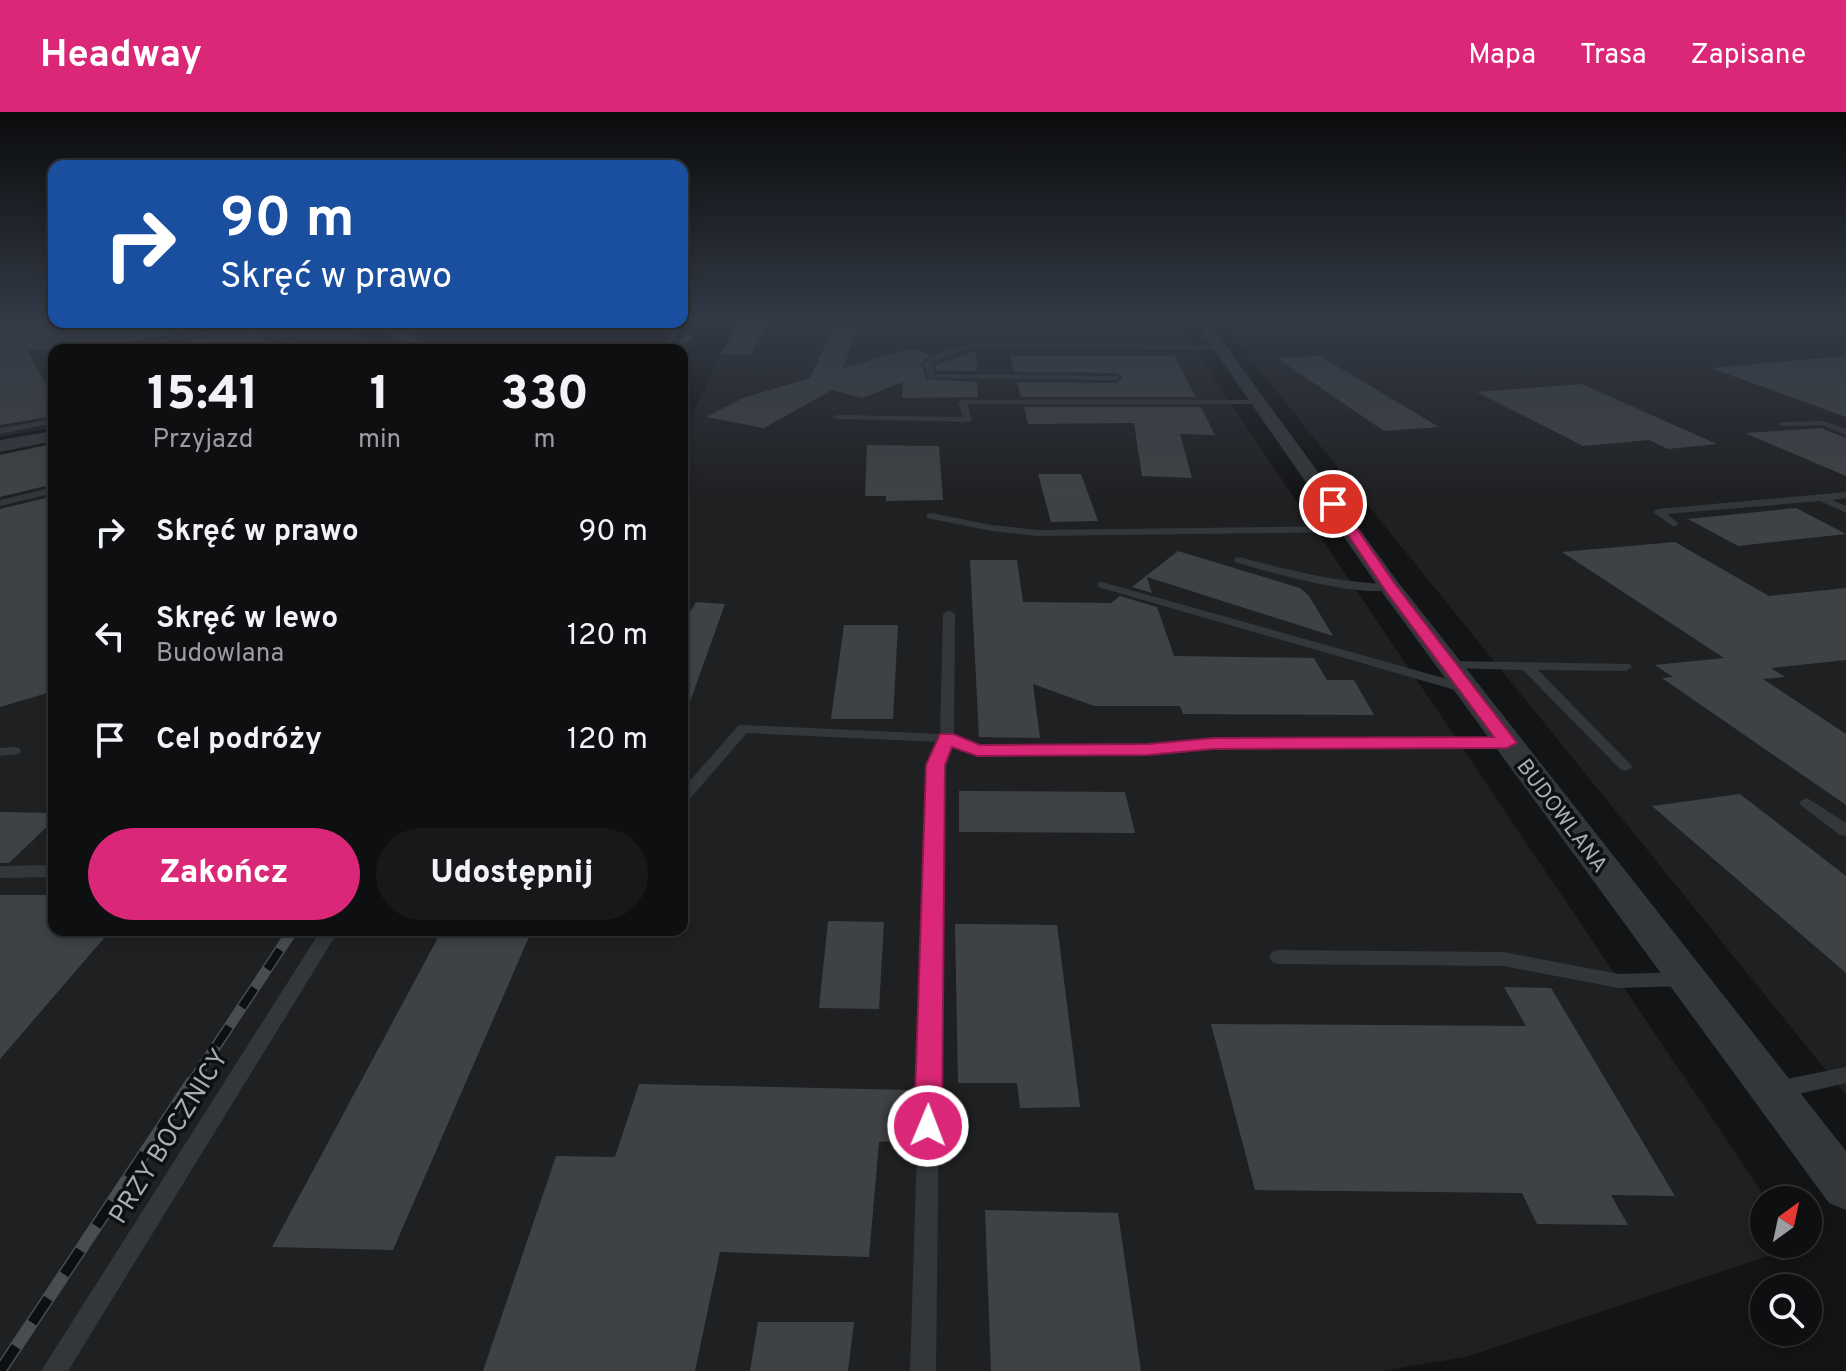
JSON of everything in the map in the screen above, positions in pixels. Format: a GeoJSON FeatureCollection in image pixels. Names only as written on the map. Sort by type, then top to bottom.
{"type":"FeatureCollection","features":[{"type":"Feature","properties":{"kind":"street","name":"BUDOWLANA"},"geometry":{"type":"LineString","coordinates":[[1245,380],[1390,587],[1846,1188]]}},
{"type":"Feature","properties":{"kind":"street"},"geometry":{"type":"LineString","coordinates":[[0,446],[48,435]]}},
{"type":"Feature","properties":{"kind":"lane"},"geometry":{"type":"LineString","coordinates":[[837,417],[968,420],[962,402],[1261,402]]}},
{"type":"Feature","properties":{"kind":"lane"},"geometry":{"type":"LineString","coordinates":[[1782,424],[1823,423],[1846,432]]}},
{"type":"Feature","properties":{"kind":"lane"},"geometry":{"type":"LineString","coordinates":[[0,431],[48,434]]}},
{"type":"Feature","properties":{"kind":"lane"},"geometry":{"type":"LineString","coordinates":[[0,503],[48,491]]}},
{"type":"Feature","properties":{"kind":"lane"},"geometry":{"type":"LineString","coordinates":[[1674,524],[1658,512],[1846,495]]}},
{"type":"Feature","properties":{"kind":"lane"},"geometry":{"type":"LineString","coordinates":[[1821,498],[1846,510]]}},
{"type":"Feature","properties":{"kind":"lane"},"geometry":{"type":"LineString","coordinates":[[931,516],[991,528],[1038,533],[1351,529]]}},
{"type":"Feature","properties":{"kind":"lane"},"geometry":{"type":"LineString","coordinates":[[1239,560],[1320,582],[1354,587],[1390,587]]}},
{"type":"Feature","properties":{"kind":"lane"},"geometry":{"type":"LineString","coordinates":[[1102,585],[1467,690]]}},
{"type":"Feature","properties":{"kind":"lane"},"geometry":{"type":"LineString","coordinates":[[923,1371],[936,765],[947,738],[949,614]]}},
{"type":"Feature","properties":{"kind":"lane"},"geometry":{"type":"LineString","coordinates":[[1449,665],[1626,667]]}},
{"type":"Feature","properties":{"kind":"lane"},"geometry":{"type":"LineString","coordinates":[[1528,667],[1626,767]]}},
{"type":"Feature","properties":{"kind":"lane"},"geometry":{"type":"LineString","coordinates":[[688,792],[743,729],[947,738],[977,750],[1148,750],[1213,744],[1507,743]]}},
{"type":"Feature","properties":{"kind":"lane"},"geometry":{"type":"LineString","coordinates":[[1807,803],[1846,831]]}},
{"type":"Feature","properties":{"kind":"lane"},"geometry":{"type":"LineString","coordinates":[[0,872],[48,871]]}},
{"type":"Feature","properties":{"kind":"lane","name":"PRZY BOCZNICY"},"geometry":{"type":"LineString","coordinates":[[54,1371],[326,936]]}},
{"type":"Feature","properties":{"kind":"lane"},"geometry":{"type":"LineString","coordinates":[[1278,957],[1503,959],[1619,981],[1688,979]]}},
{"type":"Feature","properties":{"kind":"lane"},"geometry":{"type":"LineString","coordinates":[[1773,1091],[1846,1075]]}},
{"type":"Feature","properties":{"kind":"shaded area"},"geometry":{"type":"Polygon","coordinates":[[[0,380],[48,380],[48,428],[0,437],[0,380]]]}},
{"type":"Feature","properties":{"kind":"shaded area"},"geometry":{"type":"Polygon","coordinates":[[[709,380],[1215,380],[1758,1186],[1750,1186],[1750,1258],[1762,1258],[1466,1357],[1381,1371],[0,1371],[0,454],[48,445],[48,936],[688,936],[688,423],[709,380]]]}},
{"type":"Feature","properties":{"kind":"shaded area"},"geometry":{"type":"Polygon","coordinates":[[[1267,380],[1846,380],[1846,1095],[1267,380]]]}},
{"type":"Feature","properties":{"kind":"building"},"geometry":{"type":"Polygon","coordinates":[[[0,380],[43,380],[48,388],[48,417],[0,425],[0,380]]]}},
{"type":"Feature","properties":{"kind":"building"},"geometry":{"type":"Polygon","coordinates":[[[804,380],[977,382],[978,397],[902,398],[903,382],[862,398],[832,390],[764,428],[706,417],[743,398],[804,380]]]}},
{"type":"Feature","properties":{"kind":"building"},"geometry":{"type":"Polygon","coordinates":[[[1120,380],[1187,380],[1196,397],[1021,397],[1017,382],[1116,383],[1120,380]]]}},
{"type":"Feature","properties":{"kind":"building"},"geometry":{"type":"Polygon","coordinates":[[[1309,380],[1360,380],[1439,427],[1384,431],[1309,380]]]}},
{"type":"Feature","properties":{"kind":"building"},"geometry":{"type":"Polygon","coordinates":[[[1743,380],[1846,380],[1846,417],[1743,380]]]}},
{"type":"Feature","properties":{"kind":"building"},"geometry":{"type":"Polygon","coordinates":[[[1582,384],[1717,444],[1668,449],[1649,440],[1583,446],[1477,392],[1582,384]]]}},
{"type":"Feature","properties":{"kind":"building"},"geometry":{"type":"Polygon","coordinates":[[[1024,407],[1201,407],[1215,435],[1180,434],[1192,478],[1142,476],[1134,423],[1028,424],[1024,407]]]}},
{"type":"Feature","properties":{"kind":"building"},"geometry":{"type":"Polygon","coordinates":[[[1821,428],[1846,438],[1846,476],[1745,433],[1821,428]]]}},
{"type":"Feature","properties":{"kind":"building"},"geometry":{"type":"Polygon","coordinates":[[[47,445],[48,485],[0,497],[0,455],[47,445]]]}},
{"type":"Feature","properties":{"kind":"building"},"geometry":{"type":"Polygon","coordinates":[[[867,445],[939,446],[943,500],[886,501],[886,496],[865,496],[867,445]]]}},
{"type":"Feature","properties":{"kind":"building"},"geometry":{"type":"Polygon","coordinates":[[[1038,474],[1081,474],[1098,521],[1051,522],[1038,474]]]}},
{"type":"Feature","properties":{"kind":"building"},"geometry":{"type":"Polygon","coordinates":[[[48,497],[48,693],[0,707],[0,509],[48,497]]]}},
{"type":"Feature","properties":{"kind":"building"},"geometry":{"type":"Polygon","coordinates":[[[1796,508],[1846,534],[1738,546],[1688,519],[1796,508]]]}},
{"type":"Feature","properties":{"kind":"building"},"geometry":{"type":"Polygon","coordinates":[[[1675,542],[1769,596],[1846,588],[1846,660],[1771,668],[1785,677],[1763,679],[1846,734],[1846,805],[1662,678],[1673,677],[1655,665],[1724,658],[1562,552],[1675,542]]]}},
{"type":"Feature","properties":{"kind":"building"},"geometry":{"type":"Polygon","coordinates":[[[1178,551],[1300,588],[1309,596],[1333,636],[1147,577],[1152,593],[1132,587],[1178,551]]]}},
{"type":"Feature","properties":{"kind":"building"},"geometry":{"type":"Polygon","coordinates":[[[970,560],[1017,560],[1023,602],[1111,603],[1120,596],[1157,607],[1174,656],[1314,658],[1327,680],[1354,680],[1374,715],[1183,714],[1180,706],[1094,706],[1033,684],[1040,738],[979,737],[970,560]]]}},
{"type":"Feature","properties":{"kind":"building"},"geometry":{"type":"Polygon","coordinates":[[[696,602],[725,604],[688,707],[688,615],[696,602]]]}},
{"type":"Feature","properties":{"kind":"building"},"geometry":{"type":"Polygon","coordinates":[[[844,625],[898,625],[893,719],[831,719],[844,625]]]}},
{"type":"Feature","properties":{"kind":"building"},"geometry":{"type":"Polygon","coordinates":[[[959,791],[1125,792],[1135,833],[959,832],[959,791]]]}},
{"type":"Feature","properties":{"kind":"building"},"geometry":{"type":"Polygon","coordinates":[[[1740,794],[1846,876],[1846,973],[1652,806],[1740,794]]]}},
{"type":"Feature","properties":{"kind":"building"},"geometry":{"type":"Polygon","coordinates":[[[0,812],[48,813],[48,826],[9,863],[0,863],[0,812]]]}},
{"type":"Feature","properties":{"kind":"building"},"geometry":{"type":"Polygon","coordinates":[[[0,895],[48,895],[48,936],[106,936],[0,1059],[0,895]]]}},
{"type":"Feature","properties":{"kind":"building"},"geometry":{"type":"Polygon","coordinates":[[[828,921],[884,922],[879,1009],[819,1008],[828,921]]]}},
{"type":"Feature","properties":{"kind":"building"},"geometry":{"type":"Polygon","coordinates":[[[955,924],[1057,925],[1080,1107],[1020,1108],[1017,1083],[958,1083],[955,924]]]}},
{"type":"Feature","properties":{"kind":"building"},"geometry":{"type":"Polygon","coordinates":[[[439,936],[529,936],[393,1250],[272,1247],[439,936]]]}},
{"type":"Feature","properties":{"kind":"building"},"geometry":{"type":"Polygon","coordinates":[[[1504,987],[1551,988],[1675,1196],[1611,1195],[1628,1225],[1537,1224],[1522,1193],[1255,1190],[1211,1024],[1526,1026],[1504,987]]]}},
{"type":"Feature","properties":{"kind":"building"},"geometry":{"type":"Polygon","coordinates":[[[639,1084],[911,1090],[905,1140],[879,1142],[869,1257],[720,1252],[695,1371],[483,1371],[556,1156],[615,1157],[639,1084]]]}},
{"type":"Feature","properties":{"kind":"building"},"geometry":{"type":"Polygon","coordinates":[[[985,1210],[1118,1213],[1141,1371],[991,1371],[985,1210]]]}},
{"type":"Feature","properties":{"kind":"building"},"geometry":{"type":"Polygon","coordinates":[[[758,1322],[854,1322],[848,1371],[750,1371],[758,1322]]]}},
{"type":"Feature","properties":{"kind":"railway"},"geometry":{"type":"LineString","coordinates":[[191,1084],[289,936]]}},
{"type":"Feature","properties":{"kind":"railway"},"geometry":{"type":"LineString","coordinates":[[0,1371],[192,1082]]}},
{"type":"Feature","properties":{"kind":"route"},"geometry":{"type":"LineString","coordinates":[[928,1126],[936,765],[947,738],[977,750],[1148,750],[1213,744],[1507,743],[1390,587],[1333,504]]}}]}
